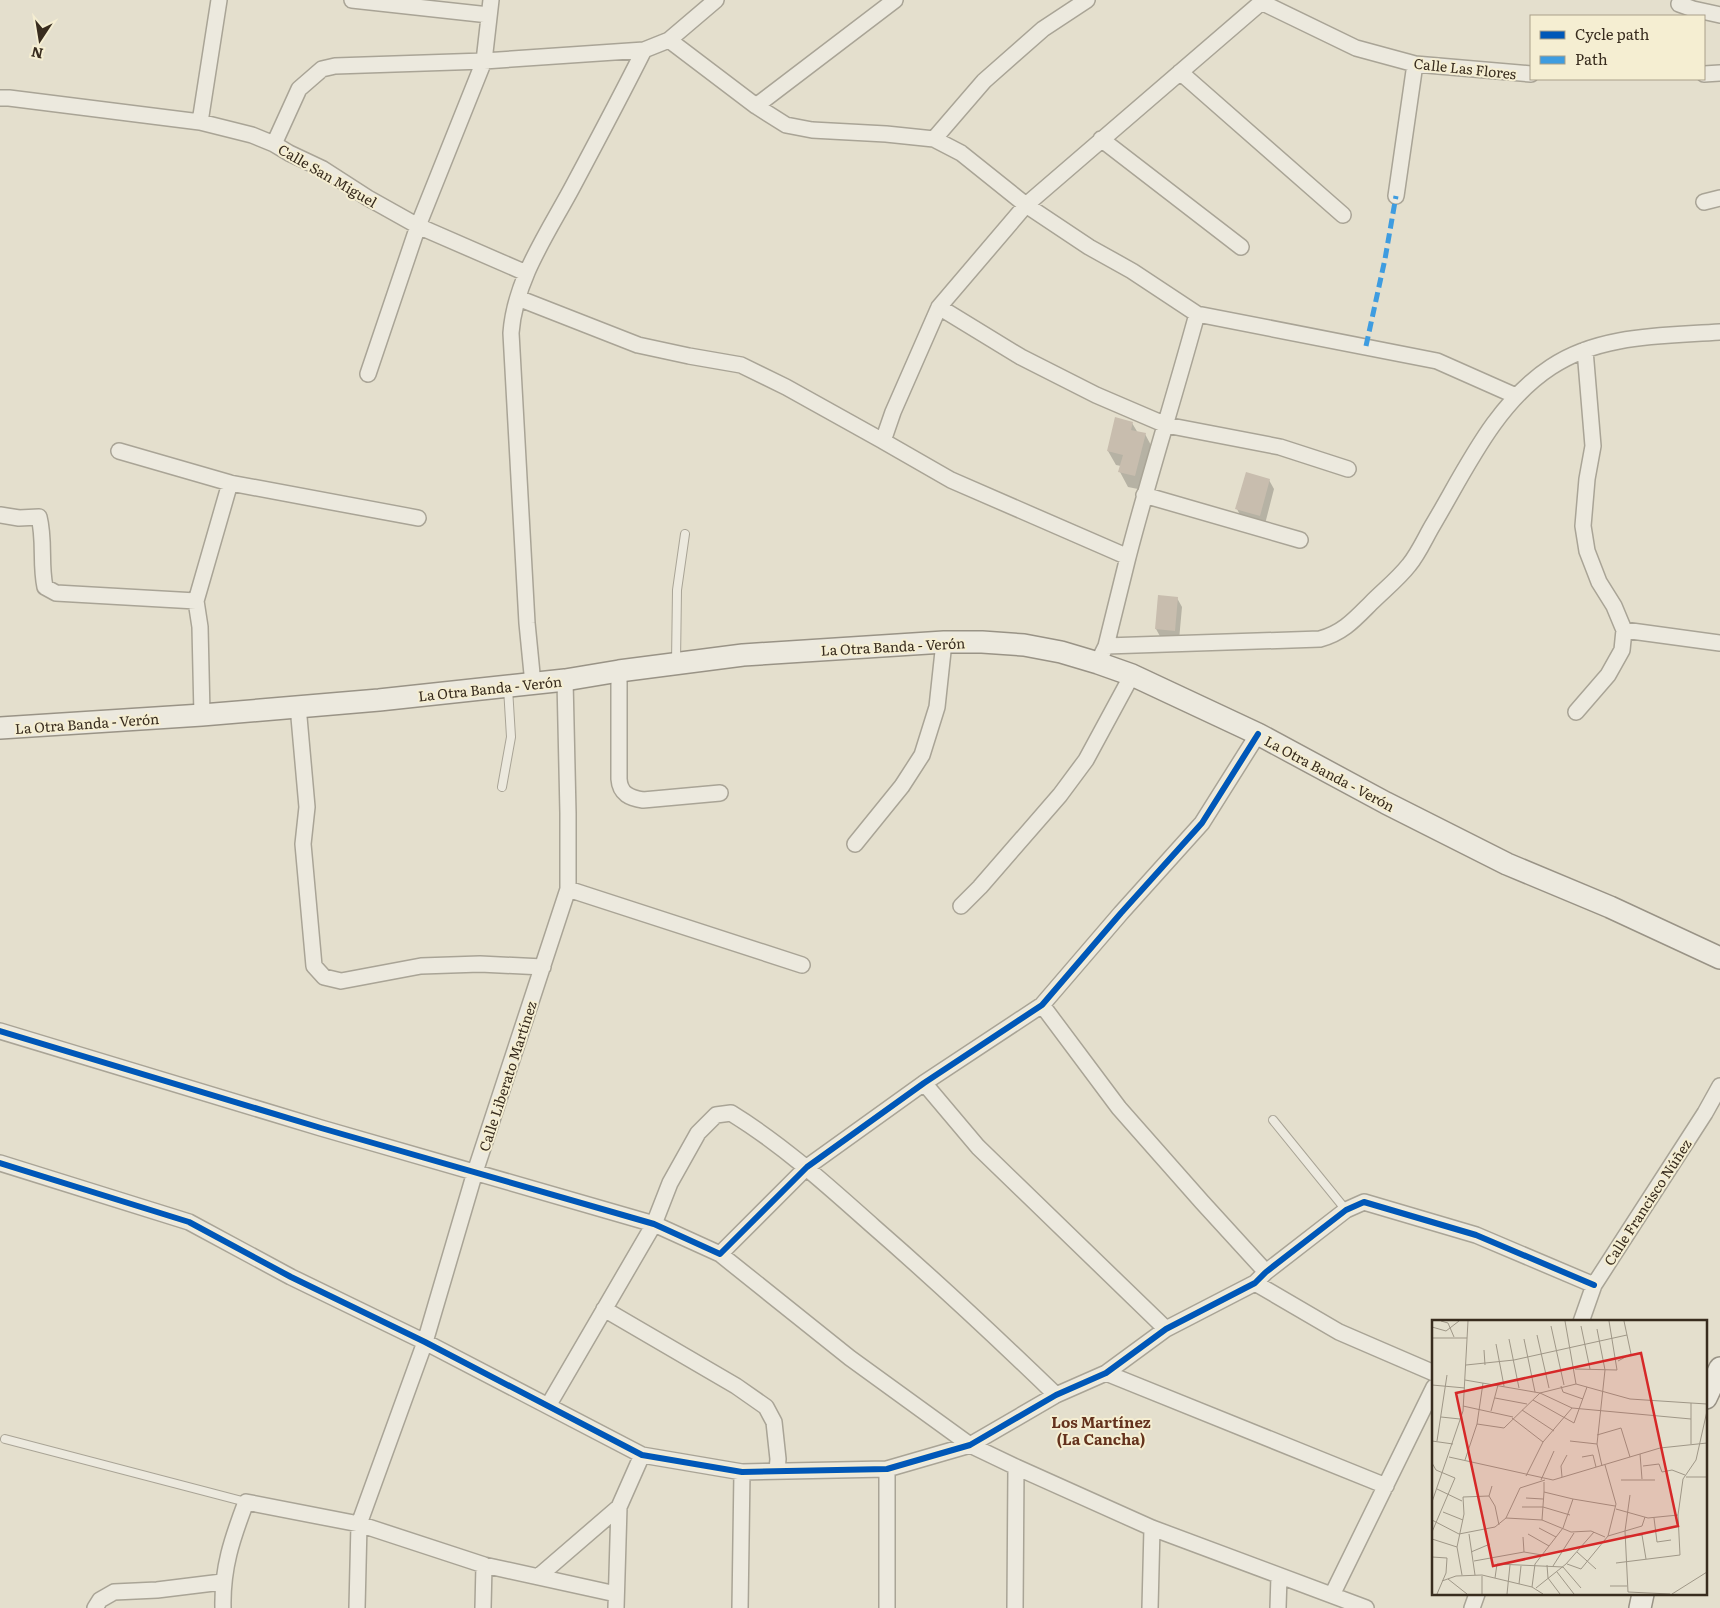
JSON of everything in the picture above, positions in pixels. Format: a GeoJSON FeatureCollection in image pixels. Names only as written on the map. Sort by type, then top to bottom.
{"type":"FeatureCollection","features":[{"type":"Feature","properties":{"kind":"main road","name":"La Otra Banda - Verón"},"geometry":{"type":"LineString","coordinates":[[0,728],[202,715],[533,684],[619,670],[743,655],[944,642],[1024,645],[1061,652],[1102,654],[1132,676],[1258,734],[1386,803],[1507,864],[1610,907],[1720,958]]}},
{"type":"Feature","properties":{"kind":"main road"},"geometry":{"type":"LineString","coordinates":[[1708,1394],[1720,1368]]}},
{"type":"Feature","properties":{"kind":"street"},"geometry":{"type":"LineString","coordinates":[[200,122],[219,0]]}},
{"type":"Feature","properties":{"kind":"street"},"geometry":{"type":"LineString","coordinates":[[352,0],[490,7],[484,61],[418,226],[368,374]]}},
{"type":"Feature","properties":{"kind":"street"},"geometry":{"type":"LineString","coordinates":[[274,144],[299,89],[322,69],[335,66],[484,61],[644,50],[669,40],[716,0]]}},
{"type":"Feature","properties":{"kind":"street"},"geometry":{"type":"LineString","coordinates":[[756,106],[895,0]]}},
{"type":"Feature","properties":{"kind":"street"},"geometry":{"type":"LineString","coordinates":[[934,139],[984,81],[1043,29],[1087,0]]}},
{"type":"Feature","properties":{"kind":"street"},"geometry":{"type":"LineString","coordinates":[[883,441],[939,307],[1026,205],[1262,1]]}},
{"type":"Feature","properties":{"kind":"street","name":"Calle Las Flores"},"geometry":{"type":"LineString","coordinates":[[1262,1],[1356,48],[1415,64],[1530,74]]}},
{"type":"Feature","properties":{"kind":"street"},"geometry":{"type":"LineString","coordinates":[[1675,1],[1693,9],[1720,16]]}},
{"type":"Feature","properties":{"kind":"street"},"geometry":{"type":"LineString","coordinates":[[669,40],[756,106],[786,125],[812,130],[934,139],[961,153],[1026,205],[1088,247],[1132,271],[1197,314],[1437,360],[1516,396]]}},
{"type":"Feature","properties":{"kind":"street"},"geometry":{"type":"LineString","coordinates":[[533,684],[527,623],[511,333],[512,317],[526,274],[644,50]]}},
{"type":"Feature","properties":{"kind":"street"},"geometry":{"type":"LineString","coordinates":[[1396,196],[1415,64]]}},
{"type":"Feature","properties":{"kind":"street"},"geometry":{"type":"LineString","coordinates":[[1180,72],[1343,215]]}},
{"type":"Feature","properties":{"kind":"street"},"geometry":{"type":"LineString","coordinates":[[1705,74],[1720,73]]}},
{"type":"Feature","properties":{"kind":"street","name":"Calle San Miguel"},"geometry":{"type":"LineString","coordinates":[[0,98],[200,122],[252,135],[323,168],[368,198],[418,226],[526,274]]}},
{"type":"Feature","properties":{"kind":"street"},"geometry":{"type":"LineString","coordinates":[[1101,139],[1241,247]]}},
{"type":"Feature","properties":{"kind":"street"},"geometry":{"type":"LineString","coordinates":[[1704,202],[1720,198]]}},
{"type":"Feature","properties":{"kind":"street"},"geometry":{"type":"LineString","coordinates":[[518,298],[638,345],[741,365],[786,387],[951,480],[1128,558]]}},
{"type":"Feature","properties":{"kind":"street"},"geometry":{"type":"LineString","coordinates":[[939,307],[1021,357],[1096,395],[1166,425],[1280,448],[1348,469]]}},
{"type":"Feature","properties":{"kind":"street"},"geometry":{"type":"LineString","coordinates":[[1197,314],[1144,495],[1102,654],[1320,639],[1333,635],[1348,626],[1410,564],[1500,413],[1516,396],[1551,366],[1585,350],[1632,338],[1720,332]]}},
{"type":"Feature","properties":{"kind":"street"},"geometry":{"type":"LineString","coordinates":[[1576,712],[1608,675],[1622,650],[1624,630],[1614,606],[1599,582],[1588,551],[1583,526],[1587,479],[1593,446],[1585,350]]}},
{"type":"Feature","properties":{"kind":"street"},"geometry":{"type":"LineString","coordinates":[[119,451],[230,484],[418,518]]}},
{"type":"Feature","properties":{"kind":"street"},"geometry":{"type":"LineString","coordinates":[[202,715],[200,626],[196,601],[230,484]]}},
{"type":"Feature","properties":{"kind":"street"},"geometry":{"type":"LineString","coordinates":[[1144,495],[1300,540]]}},
{"type":"Feature","properties":{"kind":"street"},"geometry":{"type":"LineString","coordinates":[[0,515],[19,518],[39,517],[43,530],[43,577],[45,587],[56,593],[196,601]]}},
{"type":"Feature","properties":{"kind":"street"},"geometry":{"type":"LineString","coordinates":[[1624,630],[1720,643]]}},
{"type":"Feature","properties":{"kind":"street"},"geometry":{"type":"LineString","coordinates":[[855,844],[902,786],[922,755],[937,707],[944,642]]}},
{"type":"Feature","properties":{"kind":"street"},"geometry":{"type":"LineString","coordinates":[[619,670],[619,779],[620,787],[624,793],[633,799],[643,800],[720,793]]}},
{"type":"Feature","properties":{"kind":"street"},"geometry":{"type":"LineString","coordinates":[[961,906],[1060,794],[1086,760],[1132,676]]}},
{"type":"Feature","properties":{"kind":"street","name":"Calle Liberato Martínez"},"geometry":{"type":"LineString","coordinates":[[357,1608],[359,1524],[425,1342],[474,1172],[568,889],[565,680]]}},
{"type":"Feature","properties":{"kind":"street"},"geometry":{"type":"LineString","coordinates":[[298,706],[307,808],[303,844],[314,966],[324,977],[341,981],[421,966],[480,964],[543,967]]}},
{"type":"Feature","properties":{"kind":"street"},"geometry":{"type":"LineString","coordinates":[[720,1254],[807,1168],[924,1083],[1042,1005],[1202,823],[1258,734]]}},
{"type":"Feature","properties":{"kind":"street"},"geometry":{"type":"LineString","coordinates":[[568,889],[802,965]]}},
{"type":"Feature","properties":{"kind":"street"},"geometry":{"type":"LineString","coordinates":[[1042,1005],[1119,1108],[1266,1272]]}},
{"type":"Feature","properties":{"kind":"street"},"geometry":{"type":"LineString","coordinates":[[0,1031],[312,1125],[654,1224],[720,1254],[850,1358],[970,1445],[1016,1468],[1152,1528],[1366,1608]]}},
{"type":"Feature","properties":{"kind":"street"},"geometry":{"type":"LineString","coordinates":[[924,1083],[978,1147],[1166,1329]]}},
{"type":"Feature","properties":{"kind":"street","name":"Calle Francisco Núñez"},"geometry":{"type":"LineString","coordinates":[[1582,1320],[1594,1285],[1705,1113],[1720,1086]]}},
{"type":"Feature","properties":{"kind":"street"},"geometry":{"type":"LineString","coordinates":[[548,1406],[654,1224],[670,1183],[698,1133],[716,1115],[731,1113],[759,1130],[807,1168],[978,1320],[1056,1395]]}},
{"type":"Feature","properties":{"kind":"street"},"geometry":{"type":"LineString","coordinates":[[0,1163],[189,1222],[291,1277],[425,1342],[642,1455],[742,1472],[887,1470],[970,1445],[1056,1395],[1106,1373],[1166,1329],[1254,1284],[1266,1272],[1346,1210],[1364,1202],[1476,1235],[1594,1285]]}},
{"type":"Feature","properties":{"kind":"street"},"geometry":{"type":"LineString","coordinates":[[1254,1284],[1339,1332],[1432,1372]]}},
{"type":"Feature","properties":{"kind":"street"},"geometry":{"type":"LineString","coordinates":[[604,1309],[736,1386],[766,1407],[774,1422],[778,1459],[777,1471]]}},
{"type":"Feature","properties":{"kind":"street"},"geometry":{"type":"LineString","coordinates":[[1106,1373],[1386,1486]]}},
{"type":"Feature","properties":{"kind":"street"},"geometry":{"type":"LineString","coordinates":[[1332,1595],[1432,1391]]}},
{"type":"Feature","properties":{"kind":"street"},"geometry":{"type":"LineString","coordinates":[[223,1608],[222,1582],[232,1537],[246,1502],[359,1524],[484,1564],[539,1576],[616,1601],[619,1507],[642,1455]]}},
{"type":"Feature","properties":{"kind":"street"},"geometry":{"type":"LineString","coordinates":[[1015,1608],[1016,1468]]}},
{"type":"Feature","properties":{"kind":"street"},"geometry":{"type":"LineString","coordinates":[[887,1470],[887,1608]]}},
{"type":"Feature","properties":{"kind":"street"},"geometry":{"type":"LineString","coordinates":[[740,1608],[742,1472]]}},
{"type":"Feature","properties":{"kind":"street"},"geometry":{"type":"LineString","coordinates":[[539,1576],[619,1507]]}},
{"type":"Feature","properties":{"kind":"street"},"geometry":{"type":"LineString","coordinates":[[1150,1608],[1152,1528]]}},
{"type":"Feature","properties":{"kind":"street"},"geometry":{"type":"LineString","coordinates":[[484,1564],[484,1608]]}},
{"type":"Feature","properties":{"kind":"street"},"geometry":{"type":"LineString","coordinates":[[1278,1608],[1279,1576]]}},
{"type":"Feature","properties":{"kind":"street"},"geometry":{"type":"LineString","coordinates":[[95,1608],[100,1600],[114,1592],[158,1590],[222,1582]]}},
{"type":"Feature","properties":{"kind":"street"},"geometry":{"type":"LineString","coordinates":[[1472,1608],[1476,1596]]}},
{"type":"Feature","properties":{"kind":"lane"},"geometry":{"type":"LineString","coordinates":[[676,664],[677,590],[685,534]]}},
{"type":"Feature","properties":{"kind":"lane"},"geometry":{"type":"LineString","coordinates":[[502,787],[511,737],[508,686]]}},
{"type":"Feature","properties":{"kind":"lane"},"geometry":{"type":"LineString","coordinates":[[1273,1120],[1346,1210]]}},
{"type":"Feature","properties":{"kind":"lane"},"geometry":{"type":"LineString","coordinates":[[5,1439],[246,1502]]}},
{"type":"Feature","properties":{"kind":"building"},"geometry":{"type":"Polygon","coordinates":[[[1115,417],[1133,422],[1131,430],[1146,433],[1135,476],[1118,472],[1123,455],[1107,451],[1115,417]]]}},
{"type":"Feature","properties":{"kind":"building"},"geometry":{"type":"Polygon","coordinates":[[[1246,472],[1270,479],[1260,516],[1235,509],[1246,472]]]}},
{"type":"Feature","properties":{"kind":"building"},"geometry":{"type":"Polygon","coordinates":[[[1158,595],[1178,597],[1175,631],[1155,629],[1158,595]]]}},
{"type":"Feature","properties":{"kind":"marked path"},"geometry":{"type":"LineString","coordinates":[[1366,346],[1385,259],[1396,196]]}},
{"type":"Feature","properties":{"kind":"cycle path"},"geometry":{"type":"LineString","coordinates":[[0,1031],[321,1128],[654,1224],[720,1254],[807,1167],[924,1083],[1042,1005],[1202,823],[1258,734]]}},
{"type":"Feature","properties":{"kind":"cycle path"},"geometry":{"type":"LineString","coordinates":[[0,1163],[189,1222],[291,1277],[425,1342],[642,1455],[742,1472],[887,1469],[970,1445],[1056,1395],[1106,1373],[1166,1329],[1255,1283],[1266,1272],[1346,1210],[1364,1202],[1476,1235],[1594,1285]]}},
{"type":"Feature","properties":{"kind":"district","name":"Los Martínez (La Cancha)"},"geometry":{"type":"Point","coordinates":[1101,1430]}}]}
